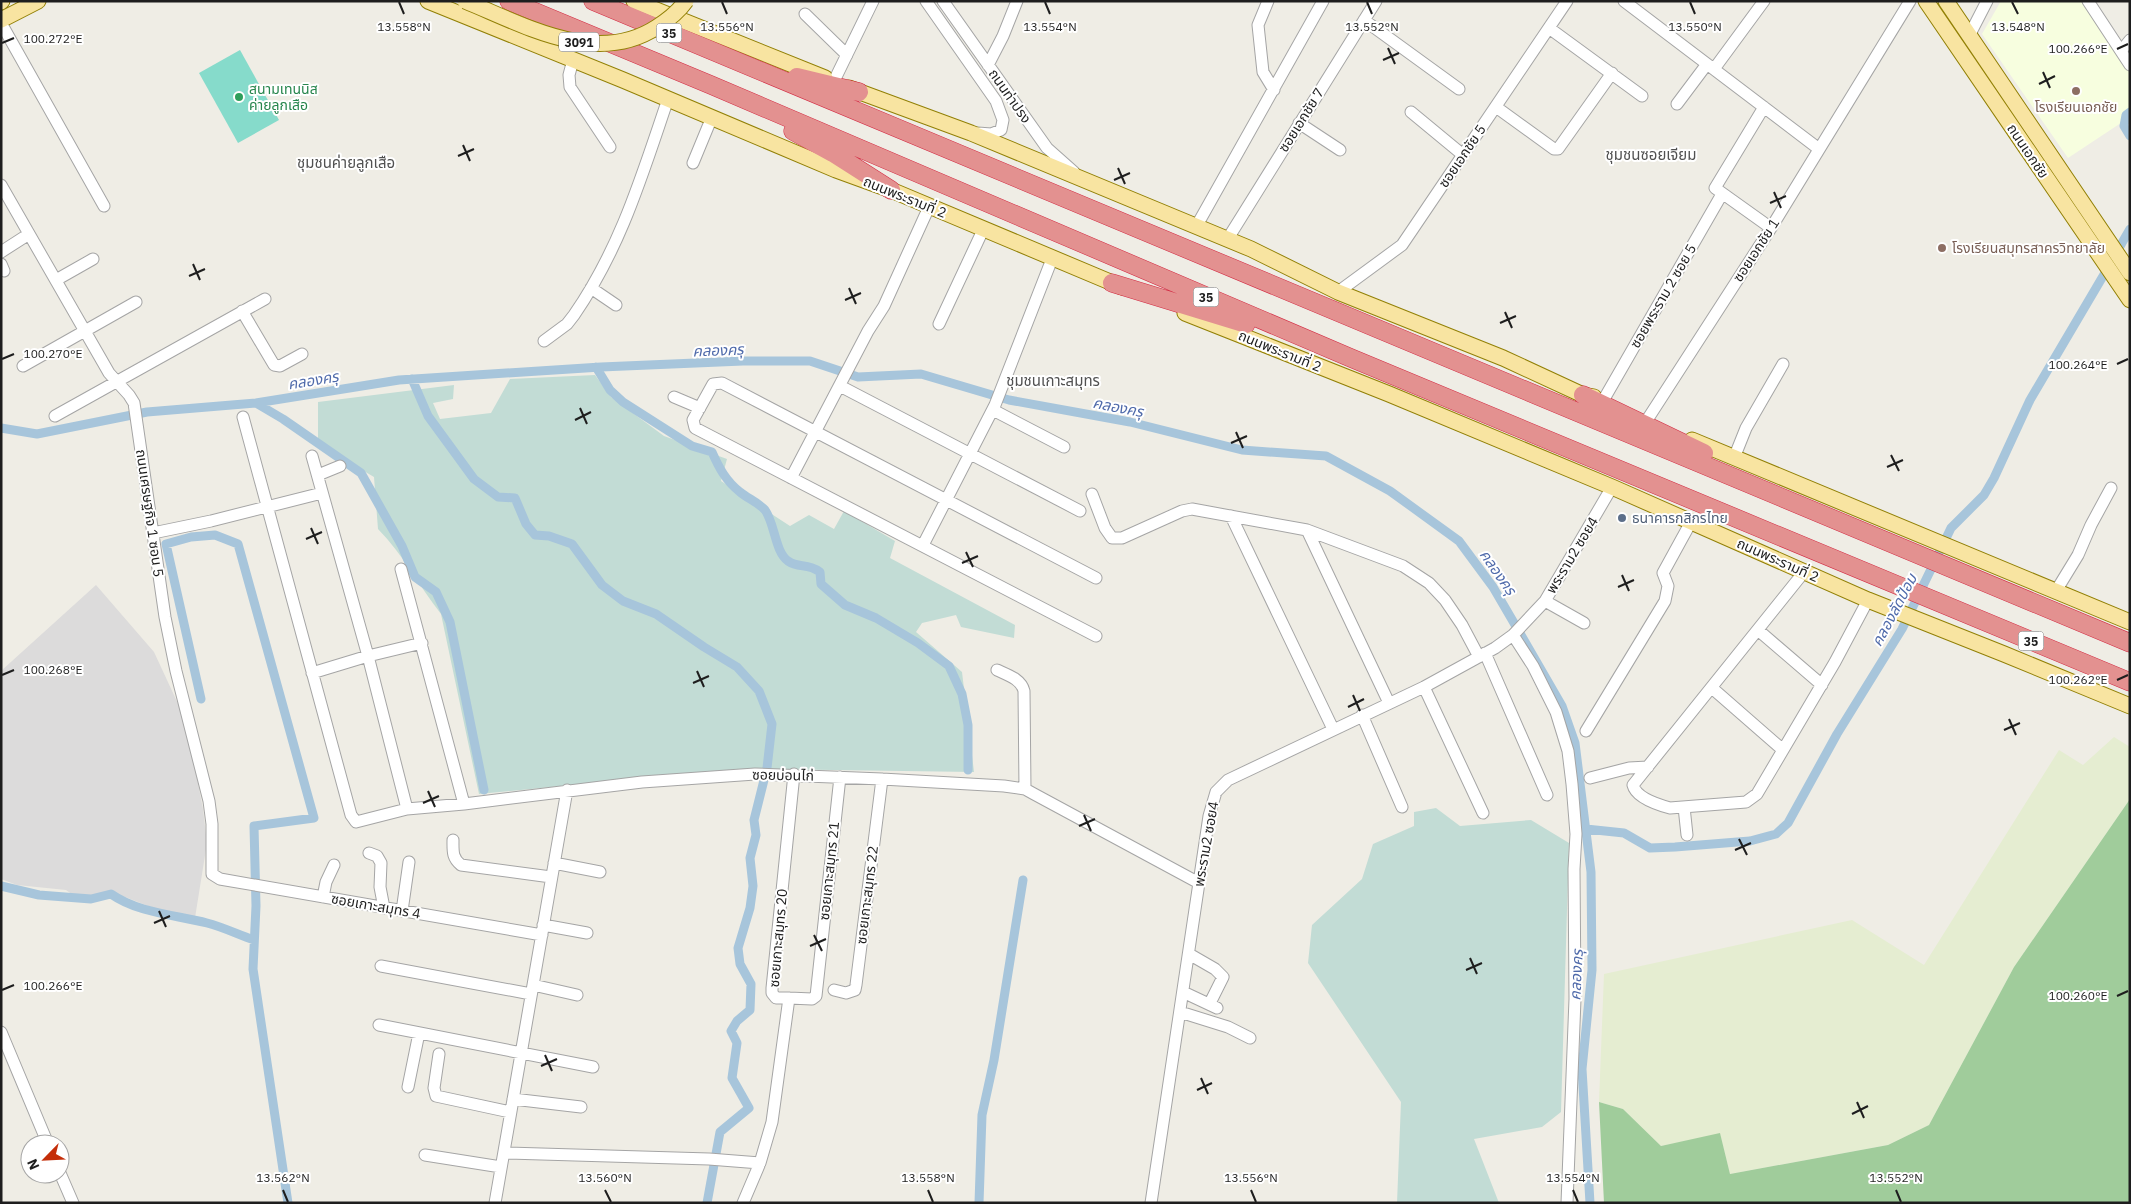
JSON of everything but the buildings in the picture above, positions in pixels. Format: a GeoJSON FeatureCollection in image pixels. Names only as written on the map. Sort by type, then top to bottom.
{"type":"FeatureCollection","features":[{"type":"Feature","properties":{"kind":"highway","name":"ถนนพระรามที่ 2"},"geometry":{"type":"LineString","coordinates":[[509,1],[711,85],[1351,358],[2130,682]]}},
{"type":"Feature","properties":{"kind":"highway","name":"35"},"geometry":{"type":"LineString","coordinates":[[593,1],[2130,643]]}},
{"type":"Feature","properties":{"kind":"highway"},"geometry":{"type":"LineString","coordinates":[[741,64],[859,92]]}},
{"type":"Feature","properties":{"kind":"highway"},"geometry":{"type":"LineString","coordinates":[[711,85],[833,153],[891,190]]}},
{"type":"Feature","properties":{"kind":"highway"},"geometry":{"type":"LineString","coordinates":[[1112,283],[1351,358]]}},
{"type":"Feature","properties":{"kind":"highway"},"geometry":{"type":"LineString","coordinates":[[1583,395],[1919,555]]}},
{"type":"Feature","properties":{"kind":"main road"},"geometry":{"type":"LineString","coordinates":[[1,22],[38,1]]}},
{"type":"Feature","properties":{"kind":"main road","name":"ถนนพระรามที่ 2"},"geometry":{"type":"LineString","coordinates":[[428,1],[712,117],[836,170],[891,190],[1052,259],[1389,394],[1612,488],[1868,600],[2130,706]]}},
{"type":"Feature","properties":{"kind":"main road","name":"3091"},"geometry":{"type":"LineString","coordinates":[[465,1],[535,30],[593,45],[616,43],[648,32],[667,20],[686,1]]}},
{"type":"Feature","properties":{"kind":"main road","name":"35"},"geometry":{"type":"LineString","coordinates":[[634,1],[859,92],[971,133],[1251,249],[1338,292],[1503,358],[1583,395],[1604,399],[1734,458],[2130,622]]}},
{"type":"Feature","properties":{"kind":"main road","name":"ถนนเอกชัย"},"geometry":{"type":"LineString","coordinates":[[1926,1],[2130,300]]}},
{"type":"Feature","properties":{"kind":"main road","name":"ถนนเอกชัย"},"geometry":{"type":"LineString","coordinates":[[1946,1],[2126,268]]}},
{"type":"Feature","properties":{"kind":"street"},"geometry":{"type":"LineString","coordinates":[[834,81],[873,1]]}},
{"type":"Feature","properties":{"kind":"street","name":"ถนนท่าปรง"},"geometry":{"type":"LineString","coordinates":[[926,1],[986,85],[1002,112],[1001,130],[991,134],[971,133]]}},
{"type":"Feature","properties":{"kind":"street","name":"ถนนท่าปรง"},"geometry":{"type":"LineString","coordinates":[[943,1],[1047,148],[1086,181]]}},
{"type":"Feature","properties":{"kind":"street"},"geometry":{"type":"LineString","coordinates":[[988,65],[1017,1]]}},
{"type":"Feature","properties":{"kind":"street"},"geometry":{"type":"LineString","coordinates":[[1268,1],[1258,25],[1264,72],[1274,90]]}},
{"type":"Feature","properties":{"kind":"street"},"geometry":{"type":"LineString","coordinates":[[1196,227],[1323,1]]}},
{"type":"Feature","properties":{"kind":"street","name":"ซอยเอกชัย 7"},"geometry":{"type":"LineString","coordinates":[[1227,240],[1376,1]]}},
{"type":"Feature","properties":{"kind":"street","name":"ซอยเอกชัย 5"},"geometry":{"type":"LineString","coordinates":[[1338,292],[1402,245],[1567,1]]}},
{"type":"Feature","properties":{"kind":"street"},"geometry":{"type":"LineString","coordinates":[[1624,1],[1820,149]]}},
{"type":"Feature","properties":{"kind":"street"},"geometry":{"type":"LineString","coordinates":[[1677,104],[1764,1]]}},
{"type":"Feature","properties":{"kind":"street","name":"ซอยเอกชัย 1"},"geometry":{"type":"LineString","coordinates":[[1647,420],[1771,228],[1910,1]]}},
{"type":"Feature","properties":{"kind":"street"},"geometry":{"type":"LineString","coordinates":[[1969,36],[1987,1]]}},
{"type":"Feature","properties":{"kind":"street"},"geometry":{"type":"LineString","coordinates":[[2088,1],[2130,65]]}},
{"type":"Feature","properties":{"kind":"street"},"geometry":{"type":"LineString","coordinates":[[805,14],[847,55]]}},
{"type":"Feature","properties":{"kind":"street"},"geometry":{"type":"LineString","coordinates":[[1364,20],[1459,88]]}},
{"type":"Feature","properties":{"kind":"street"},"geometry":{"type":"LineString","coordinates":[[1,22],[104,206]]}},
{"type":"Feature","properties":{"kind":"street"},"geometry":{"type":"LineString","coordinates":[[1549,28],[1642,96]]}},
{"type":"Feature","properties":{"kind":"street"},"geometry":{"type":"LineString","coordinates":[[2121,51],[2130,40]]}},
{"type":"Feature","properties":{"kind":"street"},"geometry":{"type":"LineString","coordinates":[[573,60],[569,75],[570,87],[610,147]]}},
{"type":"Feature","properties":{"kind":"street"},"geometry":{"type":"LineString","coordinates":[[1496,107],[1554,149],[1558,149],[1612,73]]}},
{"type":"Feature","properties":{"kind":"street"},"geometry":{"type":"LineString","coordinates":[[544,341],[567,324],[591,288],[615,245],[637,189],[668,99]]}},
{"type":"Feature","properties":{"kind":"street"},"geometry":{"type":"LineString","coordinates":[[1764,107],[1715,188],[1771,228]]}},
{"type":"Feature","properties":{"kind":"street"},"geometry":{"type":"LineString","coordinates":[[1411,112],[1463,155]]}},
{"type":"Feature","properties":{"kind":"street"},"geometry":{"type":"LineString","coordinates":[[693,163],[712,117]]}},
{"type":"Feature","properties":{"kind":"street"},"geometry":{"type":"LineString","coordinates":[[1299,123],[1340,150]]}},
{"type":"Feature","properties":{"kind":"street","name":"ถนนเศรษฐกิจ 1 ซอน 5"},"geometry":{"type":"LineString","coordinates":[[1,185],[108,372],[134,403],[172,649],[210,802],[212,874]]}},
{"type":"Feature","properties":{"kind":"street","name":"ซอยพระราม 2 ซอย 5"},"geometry":{"type":"LineString","coordinates":[[1604,399],[1722,194]]}},
{"type":"Feature","properties":{"kind":"street"},"geometry":{"type":"LineString","coordinates":[[791,478],[868,331],[884,306],[929,207]]}},
{"type":"Feature","properties":{"kind":"street"},"geometry":{"type":"LineString","coordinates":[[939,324],[983,230]]}},
{"type":"Feature","properties":{"kind":"street"},"geometry":{"type":"LineString","coordinates":[[1,252],[29,234]]}},
{"type":"Feature","properties":{"kind":"street"},"geometry":{"type":"LineString","coordinates":[[56,280],[93,259]]}},
{"type":"Feature","properties":{"kind":"street"},"geometry":{"type":"LineString","coordinates":[[922,545],[1000,394],[1052,259]]}},
{"type":"Feature","properties":{"kind":"street"},"geometry":{"type":"LineString","coordinates":[[591,288],[616,305]]}},
{"type":"Feature","properties":{"kind":"street"},"geometry":{"type":"LineString","coordinates":[[55,416],[265,299]]}},
{"type":"Feature","properties":{"kind":"street"},"geometry":{"type":"LineString","coordinates":[[23,366],[136,302]]}},
{"type":"Feature","properties":{"kind":"street"},"geometry":{"type":"LineString","coordinates":[[242,311],[274,365],[280,366],[302,354]]}},
{"type":"Feature","properties":{"kind":"street"},"geometry":{"type":"LineString","coordinates":[[1734,458],[1746,428],[1784,364]]}},
{"type":"Feature","properties":{"kind":"street"},"geometry":{"type":"LineString","coordinates":[[1096,578],[946,498],[722,383],[713,384],[693,420],[695,428],[1096,636]]}},
{"type":"Feature","properties":{"kind":"street"},"geometry":{"type":"LineString","coordinates":[[842,383],[1080,510]]}},
{"type":"Feature","properties":{"kind":"street"},"geometry":{"type":"LineString","coordinates":[[674,397],[700,408]]}},
{"type":"Feature","properties":{"kind":"street"},"geometry":{"type":"LineString","coordinates":[[994,407],[1064,447]]}},
{"type":"Feature","properties":{"kind":"street"},"geometry":{"type":"LineString","coordinates":[[243,418],[312,673],[368,656],[422,643]]}},
{"type":"Feature","properties":{"kind":"street"},"geometry":{"type":"LineString","coordinates":[[312,456],[368,656],[407,809]]}},
{"type":"Feature","properties":{"kind":"street"},"geometry":{"type":"LineString","coordinates":[[318,476],[340,466]]}},
{"type":"Feature","properties":{"kind":"street","name":"พระราม2 ซอย4"},"geometry":{"type":"LineString","coordinates":[[1151,1203],[1211,806],[1216,792],[1228,780],[1424,686],[1482,655],[1514,634],[1544,601],[1612,488]]}},
{"type":"Feature","properties":{"kind":"street"},"geometry":{"type":"LineString","coordinates":[[2056,591],[2078,555],[2090,525],[2111,488]]}},
{"type":"Feature","properties":{"kind":"street"},"geometry":{"type":"LineString","coordinates":[[153,533],[322,493]]}},
{"type":"Feature","properties":{"kind":"street"},"geometry":{"type":"LineString","coordinates":[[1092,494],[1108,534],[1117,539],[1182,511],[1192,509],[1307,530],[1403,566],[1429,583],[1445,600],[1482,655],[1547,795]]}},
{"type":"Feature","properties":{"kind":"street"},"geometry":{"type":"LineString","coordinates":[[1231,516],[1333,728]]}},
{"type":"Feature","properties":{"kind":"street"},"geometry":{"type":"LineString","coordinates":[[1586,731],[1665,601],[1668,586],[1667,579],[1663,573],[1691,522]]}},
{"type":"Feature","properties":{"kind":"street"},"geometry":{"type":"LineString","coordinates":[[1307,530],[1389,703]]}},
{"type":"Feature","properties":{"kind":"street"},"geometry":{"type":"LineString","coordinates":[[401,569],[464,804]]}},
{"type":"Feature","properties":{"kind":"street"},"geometry":{"type":"LineString","coordinates":[[1804,572],[1633,786],[1634,790],[1660,806],[1670,808],[1746,802],[1757,794],[1822,685],[1868,600]]}},
{"type":"Feature","properties":{"kind":"street"},"geometry":{"type":"LineString","coordinates":[[1544,601],[1584,623]]}},
{"type":"Feature","properties":{"kind":"street"},"geometry":{"type":"LineString","coordinates":[[1758,630],[1822,685]]}},
{"type":"Feature","properties":{"kind":"street"},"geometry":{"type":"LineString","coordinates":[[1514,634],[1556,712],[1568,751],[1572,784],[1576,834],[1574,869],[1575,999],[1567,1203]]}},
{"type":"Feature","properties":{"kind":"street"},"geometry":{"type":"LineString","coordinates":[[997,670],[1018,680],[1023,685],[1025,789]]}},
{"type":"Feature","properties":{"kind":"street","name":"ซอยบ่อนไก่"},"geometry":{"type":"LineString","coordinates":[[312,673],[353,821],[358,822],[407,809],[464,804],[567,790],[755,774],[882,778],[1004,786],[1025,789],[1199,883]]}},
{"type":"Feature","properties":{"kind":"street"},"geometry":{"type":"LineString","coordinates":[[1424,686],[1483,813]]}},
{"type":"Feature","properties":{"kind":"street"},"geometry":{"type":"LineString","coordinates":[[1712,688],[1783,750]]}},
{"type":"Feature","properties":{"kind":"street"},"geometry":{"type":"LineString","coordinates":[[1362,715],[1402,807]]}},
{"type":"Feature","properties":{"kind":"street"},"geometry":{"type":"LineString","coordinates":[[1590,778],[1629,768],[1648,767]]}},
{"type":"Feature","properties":{"kind":"street","name":"ซอยเกาะสมุทร 20"},"geometry":{"type":"LineString","coordinates":[[743,1203],[760,1163],[772,1122],[789,998],[776,998],[772,993],[772,988],[794,774]]}},
{"type":"Feature","properties":{"kind":"street","name":"ซอยเกาะสมุทร 21"},"geometry":{"type":"LineString","coordinates":[[789,998],[812,999],[816,996],[840,777]]}},
{"type":"Feature","properties":{"kind":"street","name":"ซอยเกาะสมุทร 22"},"geometry":{"type":"LineString","coordinates":[[834,990],[851,992],[855,990],[882,778]]}},
{"type":"Feature","properties":{"kind":"street"},"geometry":{"type":"LineString","coordinates":[[495,1203],[567,790]]}},
{"type":"Feature","properties":{"kind":"street"},"geometry":{"type":"LineString","coordinates":[[1684,807],[1687,835]]}},
{"type":"Feature","properties":{"kind":"street"},"geometry":{"type":"LineString","coordinates":[[453,840],[452,853],[461,865],[551,877]]}},
{"type":"Feature","properties":{"kind":"street"},"geometry":{"type":"LineString","coordinates":[[369,853],[377,856],[381,863],[380,886],[384,908]]}},
{"type":"Feature","properties":{"kind":"street"},"geometry":{"type":"LineString","coordinates":[[402,911],[409,862]]}},
{"type":"Feature","properties":{"kind":"street"},"geometry":{"type":"LineString","coordinates":[[554,863],[600,872]]}},
{"type":"Feature","properties":{"kind":"street"},"geometry":{"type":"LineString","coordinates":[[323,897],[326,882],[334,864]]}},
{"type":"Feature","properties":{"kind":"street","name":"ซอยเกาะสมุทร 4"},"geometry":{"type":"LineString","coordinates":[[212,874],[220,879],[402,911],[542,930],[587,934]]}},
{"type":"Feature","properties":{"kind":"street"},"geometry":{"type":"LineString","coordinates":[[1183,992],[1215,1003],[1223,977],[1215,968],[1189,954]]}},
{"type":"Feature","properties":{"kind":"street"},"geometry":{"type":"LineString","coordinates":[[381,966],[577,995]]}},
{"type":"Feature","properties":{"kind":"street"},"geometry":{"type":"LineString","coordinates":[[1180,1012],[1228,1027],[1250,1038]]}},
{"type":"Feature","properties":{"kind":"street"},"geometry":{"type":"LineString","coordinates":[[379,1025],[593,1067]]}},
{"type":"Feature","properties":{"kind":"street"},"geometry":{"type":"LineString","coordinates":[[1,1032],[44,1134]]}},
{"type":"Feature","properties":{"kind":"street"},"geometry":{"type":"LineString","coordinates":[[408,1087],[418,1033]]}},
{"type":"Feature","properties":{"kind":"street"},"geometry":{"type":"LineString","coordinates":[[439,1054],[434,1088],[436,1096],[510,1112]]}},
{"type":"Feature","properties":{"kind":"street"},"geometry":{"type":"LineString","coordinates":[[513,1099],[581,1108]]}},
{"type":"Feature","properties":{"kind":"street"},"geometry":{"type":"LineString","coordinates":[[504,1153],[709,1159],[760,1163]]}},
{"type":"Feature","properties":{"kind":"street"},"geometry":{"type":"LineString","coordinates":[[425,1155],[501,1167]]}},
{"type":"Feature","properties":{"kind":"street"},"geometry":{"type":"LineString","coordinates":[[64,1184],[72,1203]]}},
{"type":"Feature","properties":{"kind":"shaded area","name":"โรงเรียนเอกชัย"},"geometry":{"type":"Polygon","coordinates":[[[2001,1],[2087,1],[2130,65],[2130,117],[2068,158],[1982,34],[2001,1]]]}},
{"type":"Feature","properties":{"kind":"shaded area","name":"สนามเทนนิส ค่ายลูกเสือ"},"geometry":{"type":"Polygon","coordinates":[[[240,50],[279,120],[238,143],[199,73],[240,50]]]}},
{"type":"Feature","properties":{"kind":"shaded area"},"geometry":{"type":"Polygon","coordinates":[[[595,375],[611,397],[664,436],[727,459],[721,481],[790,526],[809,515],[834,529],[844,511],[895,541],[890,558],[1015,625],[1014,638],[961,627],[956,615],[922,623],[916,632],[962,672],[974,772],[755,769],[479,794],[441,614],[403,559],[378,529],[374,477],[318,444],[318,402],[454,385],[453,399],[433,403],[440,419],[491,413],[510,379],[595,375]]]}},
{"type":"Feature","properties":{"kind":"shaded area"},"geometry":{"type":"Polygon","coordinates":[[[96,585],[154,652],[186,721],[203,809],[207,843],[194,924],[115,893],[83,902],[66,890],[17,885],[1,879],[1,671],[96,585]]]}},
{"type":"Feature","properties":{"kind":"shaded area"},"geometry":{"type":"Polygon","coordinates":[[[2114,737],[2130,747],[2130,799],[2014,967],[1929,1125],[1888,1145],[1730,1174],[1720,1134],[1661,1146],[1623,1109],[1599,1102],[1604,974],[1852,920],[1924,965],[2059,750],[2083,765],[2114,737]]]}},
{"type":"Feature","properties":{"kind":"shaded area"},"geometry":{"type":"Polygon","coordinates":[[[1436,808],[1460,826],[1531,820],[1569,843],[1561,1112],[1542,1127],[1474,1139],[1499,1203],[1397,1203],[1401,1102],[1308,963],[1312,925],[1362,879],[1373,844],[1414,826],[1414,812],[1436,808]]]}},
{"type":"Feature","properties":{"kind":"green space"},"geometry":{"type":"Polygon","coordinates":[[[2130,799],[2130,1203],[1604,1203],[1599,1102],[1623,1109],[1661,1146],[1720,1133],[1730,1174],[1888,1145],[1929,1125],[2014,967],[2130,799]]]}},
{"type":"Feature","properties":{"kind":"waterway","name":"คลองลัดป้อม"},"geometry":{"type":"LineString","coordinates":[[2130,112],[2126,115],[2124,126],[2130,136]]}},
{"type":"Feature","properties":{"kind":"waterway","name":"คลองลัดป้อม"},"geometry":{"type":"LineString","coordinates":[[2115,255],[2130,229]]}},
{"type":"Feature","properties":{"kind":"waterway","name":"คลองลัดป้อม"},"geometry":{"type":"LineString","coordinates":[[1586,829],[1624,833],[1650,848],[1750,841],[1776,834],[1788,823],[1837,734],[1902,629],[1951,528],[1984,495],[1994,478],[2030,400],[2109,266]]}},
{"type":"Feature","properties":{"kind":"waterway","name":"คลองครุ"},"geometry":{"type":"LineString","coordinates":[[1,428],[37,434],[147,412],[256,403],[399,380],[601,367],[743,361],[810,361],[858,377],[921,374],[1009,400],[1130,422],[1242,450],[1326,456],[1390,491],[1459,541],[1493,587],[1562,706],[1575,743],[1591,872],[1592,970],[1582,1069],[1590,1203]]}},
{"type":"Feature","properties":{"kind":"waterway"},"geometry":{"type":"LineString","coordinates":[[596,367],[610,390],[623,402],[692,446],[712,452],[720,469],[735,488],[765,510],[780,551],[788,561],[796,565],[811,567],[820,572],[821,584],[845,605],[876,618],[918,643],[949,666],[962,694],[968,725],[968,770]]}},
{"type":"Feature","properties":{"kind":"waterway"},"geometry":{"type":"LineString","coordinates":[[412,379],[428,416],[474,479],[498,497],[515,498],[526,524],[535,535],[549,536],[572,544],[602,585],[623,601],[656,614],[737,667],[759,691],[772,724],[767,768],[754,820],[756,835],[750,858],[753,886],[750,908],[738,948],[740,964],[751,984],[750,1010],[737,1021],[731,1031],[737,1043],[732,1078],[749,1108],[720,1132],[707,1203]]}},
{"type":"Feature","properties":{"kind":"waterway"},"geometry":{"type":"LineString","coordinates":[[256,403],[283,419],[361,473],[402,546],[415,577],[436,592],[450,622],[484,790]]}},
{"type":"Feature","properties":{"kind":"waterway"},"geometry":{"type":"LineString","coordinates":[[201,699],[166,544],[191,537],[215,535],[238,544],[314,818],[254,826],[256,906],[253,969],[288,1203]]}},
{"type":"Feature","properties":{"kind":"waterway"},"geometry":{"type":"LineString","coordinates":[[979,1203],[982,1115],[994,1060],[1023,880]]}},
{"type":"Feature","properties":{"kind":"waterway"},"geometry":{"type":"LineString","coordinates":[[1,886],[39,895],[91,899],[111,894],[145,909],[213,925],[254,940]]}},
{"type":"Feature","properties":{"kind":"place","name":"โรงเรียนเอกชัย"},"geometry":{"type":"Point","coordinates":[2076,91]}},
{"type":"Feature","properties":{"kind":"place","name":"สนามเทนนิส ค่ายลูกเสือ"},"geometry":{"type":"Point","coordinates":[239,97]}},
{"type":"Feature","properties":{"kind":"place","name":"โรงเรียนสมุทรสาครวิทยาลัย"},"geometry":{"type":"Point","coordinates":[1942,248]}},
{"type":"Feature","properties":{"kind":"place","name":"ธนาคารกสิกรไทย"},"geometry":{"type":"Point","coordinates":[1622,518]}},
{"type":"Feature","properties":{"kind":"district","name":"ชุมชนซอยเจียม"},"geometry":{"type":"Point","coordinates":[1651,154]}},
{"type":"Feature","properties":{"kind":"district","name":"ชุมชนค่ายลูกเสือ"},"geometry":{"type":"Point","coordinates":[346,162]}},
{"type":"Feature","properties":{"kind":"district","name":"ชุมชนเกาะสมุทร"},"geometry":{"type":"Point","coordinates":[1053,380]}}]}
